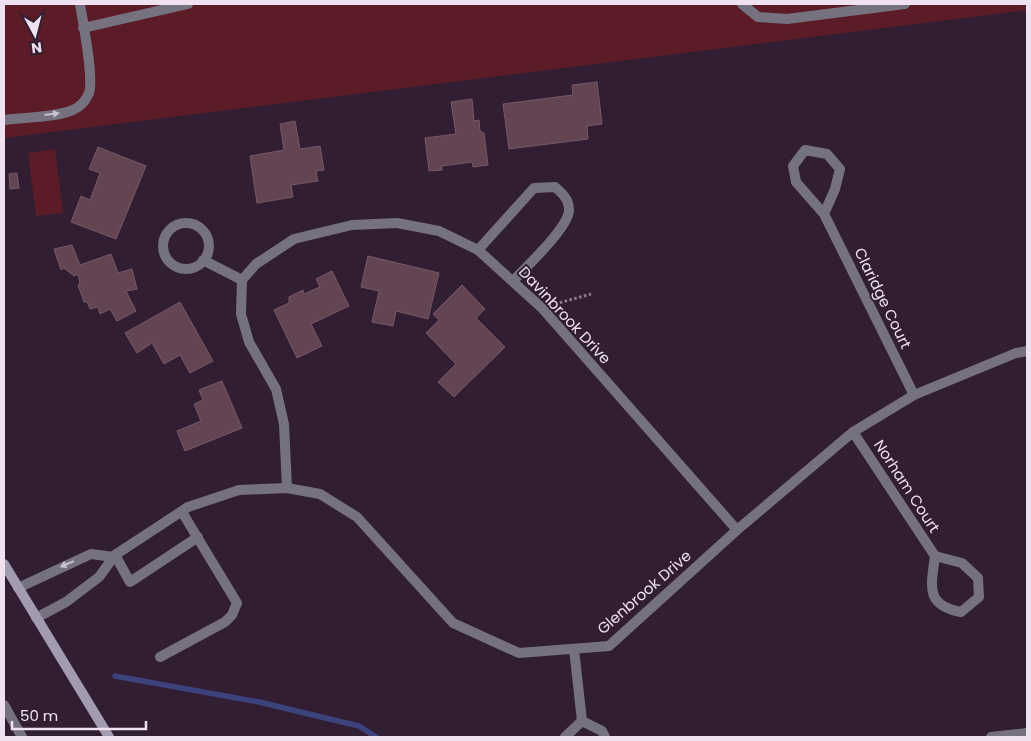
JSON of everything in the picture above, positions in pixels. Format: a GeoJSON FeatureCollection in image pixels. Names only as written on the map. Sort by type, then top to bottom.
{"type":"FeatureCollection","features":[{"type":"Feature","properties":{"kind":"main road"},"geometry":{"type":"LineString","coordinates":[[4,564],[110,737]]}},
{"type":"Feature","properties":{"kind":"street"},"geometry":{"type":"LineString","coordinates":[[4,120],[74,110],[84,102],[89,92],[90,77],[80,4]]}},
{"type":"Feature","properties":{"kind":"street"},"geometry":{"type":"LineString","coordinates":[[83,28],[188,4]]}},
{"type":"Feature","properties":{"kind":"street"},"geometry":{"type":"LineString","coordinates":[[742,4],[758,17],[787,19],[905,4]]}},
{"type":"Feature","properties":{"kind":"street","name":"Claridge Court"},"geometry":{"type":"LineString","coordinates":[[824,214],[835,189],[840,169],[827,154],[805,150],[793,166],[796,182],[824,214],[914,395]]}},
{"type":"Feature","properties":{"kind":"street"},"geometry":{"type":"LineString","coordinates":[[478,250],[534,188],[555,187],[564,195],[569,210],[562,226],[514,280]]}},
{"type":"Feature","properties":{"kind":"street"},"geometry":{"type":"LineString","coordinates":[[184,223],[199,227],[208,240],[207,254],[203,260],[190,268],[174,266],[168,261],[162,247],[168,232],[176,225],[184,223]]}},
{"type":"Feature","properties":{"kind":"street","name":"Davinbrook Drive"},"geometry":{"type":"LineString","coordinates":[[242,280],[256,264],[294,239],[352,225],[397,223],[439,231],[478,250],[514,280],[542,308],[737,530]]}},
{"type":"Feature","properties":{"kind":"street"},"geometry":{"type":"LineString","coordinates":[[203,260],[242,280],[241,314],[249,342],[276,389],[284,424],[287,488]]}},
{"type":"Feature","properties":{"kind":"street","name":"Glenbrook Drive"},"geometry":{"type":"LineString","coordinates":[[36,618],[66,602],[99,577],[114,556],[182,512],[239,490],[287,488],[320,494],[357,517],[452,623],[519,653],[608,646],[737,530],[853,432],[914,395],[1016,353],[1027,351]]}},
{"type":"Feature","properties":{"kind":"street","name":"Norham Court"},"geometry":{"type":"LineString","coordinates":[[853,432],[935,556],[931,584],[932,596],[944,609],[961,612],[979,597],[978,578],[962,563],[935,556]]}},
{"type":"Feature","properties":{"kind":"street"},"geometry":{"type":"LineString","coordinates":[[160,657],[225,622],[236,608],[236,598],[182,512]]}},
{"type":"Feature","properties":{"kind":"street"},"geometry":{"type":"LineString","coordinates":[[18,588],[91,554],[114,556],[130,582],[198,537]]}},
{"type":"Feature","properties":{"kind":"street"},"geometry":{"type":"LineString","coordinates":[[574,649],[582,721]]}},
{"type":"Feature","properties":{"kind":"street"},"geometry":{"type":"LineString","coordinates":[[4,705],[22,737]]}},
{"type":"Feature","properties":{"kind":"street"},"geometry":{"type":"LineString","coordinates":[[565,737],[582,721]]}},
{"type":"Feature","properties":{"kind":"street"},"geometry":{"type":"LineString","coordinates":[[582,721],[602,731],[605,737]]}},
{"type":"Feature","properties":{"kind":"street"},"geometry":{"type":"LineString","coordinates":[[992,737],[1027,733]]}},
{"type":"Feature","properties":{"kind":"path"},"geometry":{"type":"LineString","coordinates":[[574,299],[591,294]]}},
{"type":"Feature","properties":{"kind":"shaded area"},"geometry":{"type":"Polygon","coordinates":[[[4,4],[1027,4],[1027,10],[4,138],[4,4]]]}},
{"type":"Feature","properties":{"kind":"shaded area"},"geometry":{"type":"Polygon","coordinates":[[[55,149],[63,213],[36,216],[28,153],[55,149]]]}},
{"type":"Feature","properties":{"kind":"building"},"geometry":{"type":"Polygon","coordinates":[[[597,82],[602,124],[587,126],[588,139],[509,149],[503,104],[573,95],[572,85],[597,82]]]}},
{"type":"Feature","properties":{"kind":"building"},"geometry":{"type":"Polygon","coordinates":[[[472,99],[474,121],[479,120],[480,131],[484,133],[488,165],[473,167],[472,162],[442,166],[442,170],[429,171],[425,138],[456,134],[451,102],[472,99]]]}},
{"type":"Feature","properties":{"kind":"building"},"geometry":{"type":"Polygon","coordinates":[[[295,121],[300,149],[320,146],[324,170],[316,171],[318,181],[291,185],[293,197],[257,203],[250,156],[284,150],[280,124],[295,121]]]}},
{"type":"Feature","properties":{"kind":"building"},"geometry":{"type":"Polygon","coordinates":[[[98,147],[146,166],[116,239],[71,222],[81,196],[90,200],[100,173],[89,169],[98,147]]]}},
{"type":"Feature","properties":{"kind":"building"},"geometry":{"type":"Polygon","coordinates":[[[17,173],[19,188],[10,189],[9,174],[17,173]]]}},
{"type":"Feature","properties":{"kind":"building"},"geometry":{"type":"Polygon","coordinates":[[[72,245],[80,265],[111,254],[118,273],[132,269],[137,289],[126,291],[136,311],[117,321],[110,309],[100,314],[98,307],[90,309],[87,302],[84,302],[78,285],[80,283],[78,274],[74,276],[64,268],[61,270],[54,249],[72,245]]]}},
{"type":"Feature","properties":{"kind":"building"},"geometry":{"type":"Polygon","coordinates":[[[368,256],[439,273],[428,319],[396,311],[393,326],[372,322],[379,291],[361,287],[368,256]]]}},
{"type":"Feature","properties":{"kind":"building"},"geometry":{"type":"Polygon","coordinates":[[[332,271],[349,306],[311,324],[322,346],[297,358],[274,310],[289,303],[289,297],[303,290],[304,294],[320,287],[316,279],[332,271]]]}},
{"type":"Feature","properties":{"kind":"building"},"geometry":{"type":"Polygon","coordinates":[[[462,285],[485,309],[476,318],[505,347],[454,397],[438,382],[456,364],[426,333],[439,320],[433,314],[462,285]]]}},
{"type":"Feature","properties":{"kind":"building"},"geometry":{"type":"Polygon","coordinates":[[[180,302],[213,361],[190,373],[180,355],[164,364],[152,343],[137,353],[125,333],[180,302]]]}},
{"type":"Feature","properties":{"kind":"building"},"geometry":{"type":"Polygon","coordinates":[[[222,381],[242,428],[185,451],[177,431],[201,421],[194,404],[203,400],[199,390],[222,381]]]}},
{"type":"Feature","properties":{"kind":"waterway"},"geometry":{"type":"LineString","coordinates":[[115,676],[259,702],[359,726],[376,737]]}}]}
